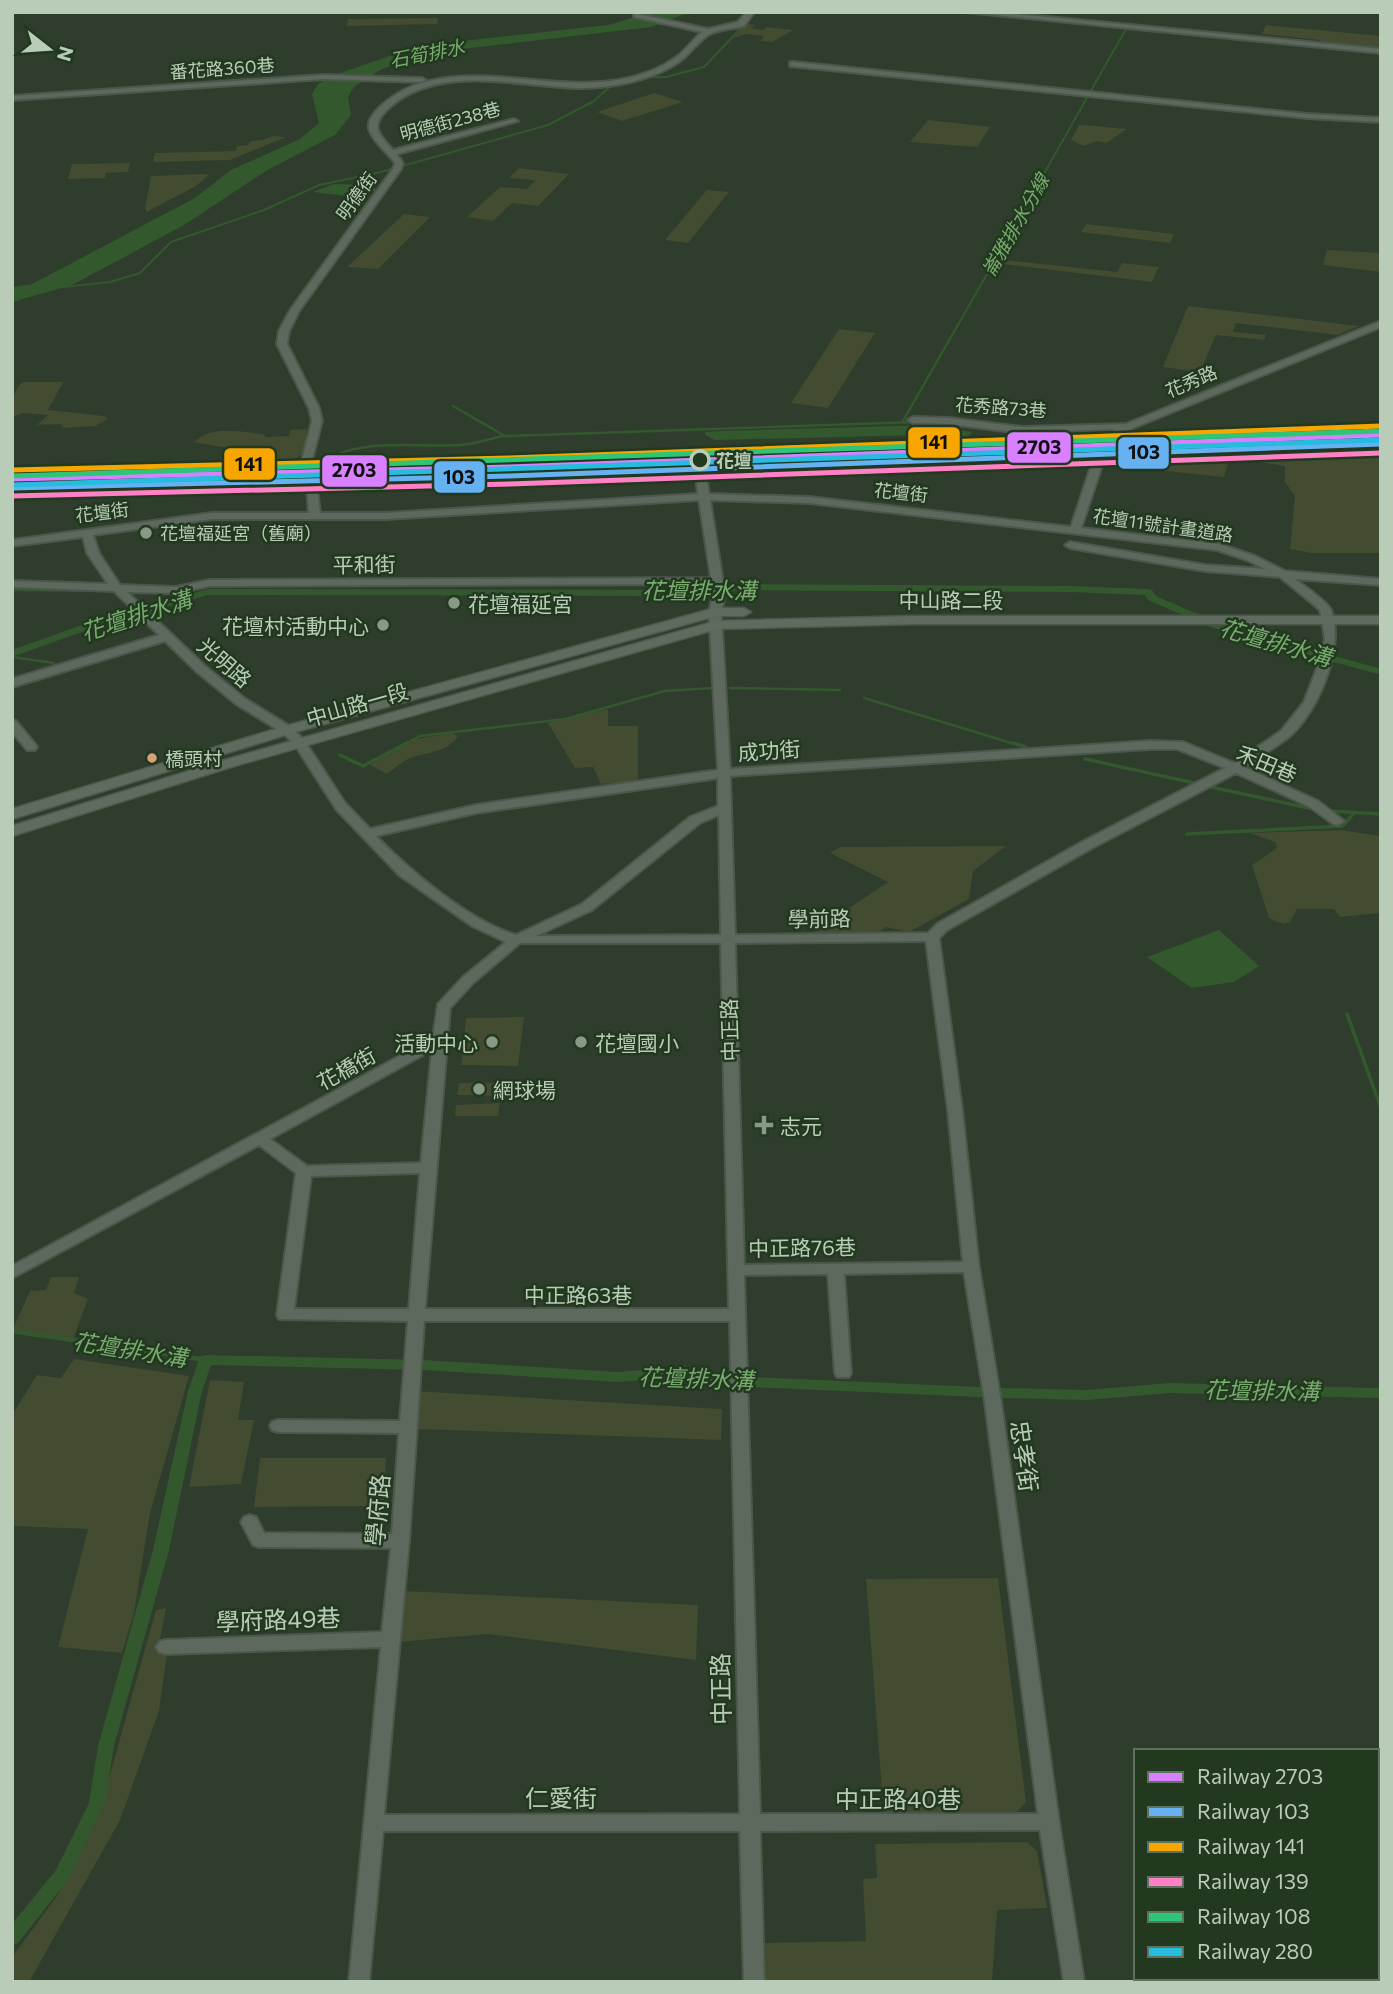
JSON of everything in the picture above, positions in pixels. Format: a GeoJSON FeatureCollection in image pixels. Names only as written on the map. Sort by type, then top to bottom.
{"type":"FeatureCollection","features":[{"type":"Feature","properties":{"kind":"main road","name":"中山路二段"},"geometry":{"type":"LineString","coordinates":[[715,618],[1154,609],[1228,620],[1381,610]]}},
{"type":"Feature","properties":{"kind":"main road","name":"中山路二段"},"geometry":{"type":"LineString","coordinates":[[715,618],[915,620],[1190,614],[1327,615],[1381,620]]}},
{"type":"Feature","properties":{"kind":"main road","name":"中山路一段"},"geometry":{"type":"LineString","coordinates":[[12,814],[287,730],[521,663],[715,618]]}},
{"type":"Feature","properties":{"kind":"main road","name":"中山路一段"},"geometry":{"type":"LineString","coordinates":[[12,831],[300,743],[693,633],[715,618]]}},
{"type":"Feature","properties":{"kind":"street","name":"明德街"},"geometry":{"type":"LineString","coordinates":[[315,517],[312,488],[303,475],[317,428],[316,414],[283,348],[282,336],[294,311],[397,169],[399,163],[376,135],[374,121],[393,97],[403,90],[434,81],[609,84],[662,69],[684,55],[710,32],[741,24],[750,12]]}},
{"type":"Feature","properties":{"kind":"street"},"geometry":{"type":"LineString","coordinates":[[969,12],[1381,51]]}},
{"type":"Feature","properties":{"kind":"street"},"geometry":{"type":"LineString","coordinates":[[637,15],[710,32]]}},
{"type":"Feature","properties":{"kind":"street"},"geometry":{"type":"LineString","coordinates":[[793,64],[1307,116],[1381,120]]}},
{"type":"Feature","properties":{"kind":"street","name":"番花路360巷"},"geometry":{"type":"LineString","coordinates":[[12,98],[323,77],[434,81]]}},
{"type":"Feature","properties":{"kind":"street","name":"明德街238巷"},"geometry":{"type":"LineString","coordinates":[[393,153],[514,121]]}},
{"type":"Feature","properties":{"kind":"street","name":"花秀路"},"geometry":{"type":"LineString","coordinates":[[1075,530],[1105,439],[1129,426],[1381,324]]}},
{"type":"Feature","properties":{"kind":"street","name":"花秀路73巷"},"geometry":{"type":"LineString","coordinates":[[913,419],[1022,430],[1129,426]]}},
{"type":"Feature","properties":{"kind":"street","name":"中正路"},"geometry":{"type":"LineString","coordinates":[[701,477],[718,588],[715,618],[724,773],[726,941],[737,1270],[748,1823],[754,1982]]}},
{"type":"Feature","properties":{"kind":"street","name":"花壇街"},"geometry":{"type":"LineString","coordinates":[[12,543],[87,531],[219,516],[315,517],[454,513],[704,497],[809,500],[1075,530]]}},
{"type":"Feature","properties":{"kind":"street","name":"花壇11號計畫道路"},"geometry":{"type":"LineString","coordinates":[[1075,530],[1219,547],[1251,558],[1284,575]]}},
{"type":"Feature","properties":{"kind":"street","name":"光明路"},"geometry":{"type":"LineString","coordinates":[[87,531],[93,553],[115,586],[201,669],[240,701],[287,730],[300,743]]}},
{"type":"Feature","properties":{"kind":"street"},"geometry":{"type":"LineString","coordinates":[[1070,545],[1205,568],[1381,582]]}},
{"type":"Feature","properties":{"kind":"street"},"geometry":{"type":"LineString","coordinates":[[932,937],[942,928],[1087,845],[1233,769],[1285,734],[1310,702],[1331,639],[1327,615],[1284,575]]}},
{"type":"Feature","properties":{"kind":"street","name":"平和街"},"geometry":{"type":"LineString","coordinates":[[12,584],[176,590],[209,583],[718,588]]}},
{"type":"Feature","properties":{"kind":"street"},"geometry":{"type":"LineString","coordinates":[[12,683],[169,636]]}},
{"type":"Feature","properties":{"kind":"street"},"geometry":{"type":"LineString","coordinates":[[12,724],[31,747]]}},
{"type":"Feature","properties":{"kind":"street","name":"學前路"},"geometry":{"type":"LineString","coordinates":[[300,743],[330,792],[366,834],[414,882],[477,923],[516,940],[726,941],[932,937]]}},
{"type":"Feature","properties":{"kind":"street","name":"禾田巷"},"geometry":{"type":"LineString","coordinates":[[1178,745],[1267,781],[1314,804],[1338,821]]}},
{"type":"Feature","properties":{"kind":"street","name":"成功街"},"geometry":{"type":"LineString","coordinates":[[366,834],[476,809],[724,773],[878,761],[1178,745]]}},
{"type":"Feature","properties":{"kind":"street"},"geometry":{"type":"LineString","coordinates":[[438,1041],[443,1007],[468,980],[516,940],[587,906],[695,820],[725,808]]}},
{"type":"Feature","properties":{"kind":"street","name":"忠孝街"},"geometry":{"type":"LineString","coordinates":[[932,937],[955,1110],[971,1267],[1074,1982]]}},
{"type":"Feature","properties":{"kind":"street","name":"花橋街"},"geometry":{"type":"LineString","coordinates":[[12,1273],[438,1041]]}},
{"type":"Feature","properties":{"kind":"street","name":"學府路"},"geometry":{"type":"LineString","coordinates":[[359,1982],[400,1541],[438,1041]]}},
{"type":"Feature","properties":{"kind":"street"},"geometry":{"type":"LineString","coordinates":[[261,1139],[304,1171],[428,1168]]}},
{"type":"Feature","properties":{"kind":"street","name":"中正路63巷"},"geometry":{"type":"LineString","coordinates":[[304,1171],[285,1315],[738,1315]]}},
{"type":"Feature","properties":{"kind":"street","name":"中正路76巷"},"geometry":{"type":"LineString","coordinates":[[737,1270],[971,1267]]}},
{"type":"Feature","properties":{"kind":"street"},"geometry":{"type":"LineString","coordinates":[[836,1268],[844,1373]]}},
{"type":"Feature","properties":{"kind":"street"},"geometry":{"type":"LineString","coordinates":[[278,1426],[408,1427]]}},
{"type":"Feature","properties":{"kind":"street"},"geometry":{"type":"LineString","coordinates":[[250,1522],[259,1540],[400,1541]]}},
{"type":"Feature","properties":{"kind":"street","name":"學府路49巷"},"geometry":{"type":"LineString","coordinates":[[166,1647],[391,1639]]}},
{"type":"Feature","properties":{"kind":"street","name":"中正路40巷"},"geometry":{"type":"LineString","coordinates":[[748,1823],[1049,1822]]}},
{"type":"Feature","properties":{"kind":"street","name":"仁愛街"},"geometry":{"type":"LineString","coordinates":[[374,1823],[748,1823]]}},
{"type":"Feature","properties":{"kind":"shaded area"},"geometry":{"type":"Polygon","coordinates":[[[438,18],[437,24],[347,26],[348,19],[438,18]]]}},
{"type":"Feature","properties":{"kind":"shaded area"},"geometry":{"type":"Polygon","coordinates":[[[746,24],[755,25],[751,28],[763,30],[767,27],[793,30],[772,42],[761,41],[764,36],[746,34],[733,38],[746,24]]]}},
{"type":"Feature","properties":{"kind":"shaded area"},"geometry":{"type":"Polygon","coordinates":[[[1266,25],[1381,36],[1381,51],[1319,45],[1320,40],[1262,34],[1266,25]]]}},
{"type":"Feature","properties":{"kind":"shaded area"},"geometry":{"type":"Polygon","coordinates":[[[654,93],[683,102],[622,121],[597,112],[654,93]]]}},
{"type":"Feature","properties":{"kind":"shaded area"},"geometry":{"type":"Polygon","coordinates":[[[928,120],[990,127],[977,147],[910,142],[928,120]]]}},
{"type":"Feature","properties":{"kind":"shaded area"},"geometry":{"type":"Polygon","coordinates":[[[1079,125],[1127,129],[1106,143],[1097,141],[1084,146],[1071,140],[1079,125]]]}},
{"type":"Feature","properties":{"kind":"shaded area"},"geometry":{"type":"Polygon","coordinates":[[[272,136],[286,137],[230,160],[153,162],[155,153],[236,151],[237,146],[272,136]]]}},
{"type":"Feature","properties":{"kind":"shaded area"},"geometry":{"type":"Polygon","coordinates":[[[130,163],[128,172],[106,173],[105,178],[68,179],[72,164],[130,163]]]}},
{"type":"Feature","properties":{"kind":"shaded area"},"geometry":{"type":"Polygon","coordinates":[[[519,168],[569,174],[538,206],[512,203],[493,221],[467,217],[500,187],[527,189],[535,180],[509,178],[519,168]]]}},
{"type":"Feature","properties":{"kind":"shaded area"},"geometry":{"type":"Polygon","coordinates":[[[209,175],[196,186],[147,212],[145,209],[151,176],[209,175]]]}},
{"type":"Feature","properties":{"kind":"shaded area"},"geometry":{"type":"Polygon","coordinates":[[[707,190],[729,192],[688,243],[665,240],[707,190]]]}},
{"type":"Feature","properties":{"kind":"shaded area"},"geometry":{"type":"Polygon","coordinates":[[[404,214],[430,217],[378,269],[347,267],[404,214]]]}},
{"type":"Feature","properties":{"kind":"shaded area"},"geometry":{"type":"Polygon","coordinates":[[[1086,224],[1174,234],[1170,243],[1081,232],[1086,224]]]}},
{"type":"Feature","properties":{"kind":"shaded area"},"geometry":{"type":"Polygon","coordinates":[[[1327,250],[1381,253],[1381,272],[1323,265],[1327,250]]]}},
{"type":"Feature","properties":{"kind":"shaded area"},"geometry":{"type":"Polygon","coordinates":[[[1005,260],[1117,272],[1122,263],[1159,267],[1152,282],[1003,264],[1005,260]]]}},
{"type":"Feature","properties":{"kind":"shaded area"},"geometry":{"type":"Polygon","coordinates":[[[1188,306],[1359,326],[1338,335],[1236,323],[1233,332],[1266,335],[1264,340],[1216,335],[1200,372],[1163,367],[1188,306]]]}},
{"type":"Feature","properties":{"kind":"shaded area"},"geometry":{"type":"Polygon","coordinates":[[[839,329],[875,333],[828,408],[791,403],[839,329]]]}},
{"type":"Feature","properties":{"kind":"shaded area"},"geometry":{"type":"Polygon","coordinates":[[[24,382],[63,382],[48,410],[104,416],[108,419],[95,426],[63,428],[61,424],[37,425],[48,415],[23,413],[12,417],[12,398],[24,382]]]}},
{"type":"Feature","properties":{"kind":"shaded area"},"geometry":{"type":"Polygon","coordinates":[[[307,429],[304,453],[291,462],[248,464],[250,452],[194,442],[218,431],[263,434],[266,437],[289,436],[291,430],[307,429]]]}},
{"type":"Feature","properties":{"kind":"shaded area"},"geometry":{"type":"Polygon","coordinates":[[[1381,438],[1381,553],[1311,553],[1290,549],[1295,496],[1285,482],[1285,466],[1245,460],[1247,454],[1273,450],[1282,441],[1381,438]]]}},
{"type":"Feature","properties":{"kind":"shaded area"},"geometry":{"type":"Polygon","coordinates":[[[1199,443],[1208,449],[1232,450],[1224,477],[1166,471],[1148,457],[1155,448],[1153,445],[1199,443]]]}},
{"type":"Feature","properties":{"kind":"shaded area"},"geometry":{"type":"Polygon","coordinates":[[[608,709],[608,726],[638,726],[638,781],[601,784],[593,767],[575,768],[548,723],[608,709]]]}},
{"type":"Feature","properties":{"kind":"shaded area"},"geometry":{"type":"Polygon","coordinates":[[[452,733],[458,736],[448,746],[406,760],[387,774],[370,765],[411,740],[452,733]]]}},
{"type":"Feature","properties":{"kind":"shaded area"},"geometry":{"type":"Polygon","coordinates":[[[1340,830],[1381,836],[1381,913],[1340,917],[1334,909],[1297,909],[1290,922],[1283,924],[1269,918],[1252,865],[1277,848],[1275,842],[1250,833],[1340,830]]]}},
{"type":"Feature","properties":{"kind":"shaded area"},"geometry":{"type":"Polygon","coordinates":[[[1006,846],[973,871],[969,899],[909,932],[886,927],[873,936],[806,937],[888,882],[830,853],[840,847],[1006,846]]]}},
{"type":"Feature","properties":{"kind":"shaded area","name":"活動中心"},"geometry":{"type":"Polygon","coordinates":[[[524,1017],[518,1066],[461,1065],[466,1018],[524,1017]]]}},
{"type":"Feature","properties":{"kind":"shaded area","name":"網球場"},"geometry":{"type":"Polygon","coordinates":[[[459,1083],[502,1083],[500,1096],[457,1095],[459,1083]]]}},
{"type":"Feature","properties":{"kind":"shaded area","name":"網球場"},"geometry":{"type":"Polygon","coordinates":[[[500,1103],[498,1116],[455,1116],[456,1105],[500,1103]]]}},
{"type":"Feature","properties":{"kind":"shaded area"},"geometry":{"type":"Polygon","coordinates":[[[51,1277],[79,1277],[74,1293],[88,1299],[72,1342],[12,1331],[30,1291],[46,1290],[51,1277]]]}},
{"type":"Feature","properties":{"kind":"shaded area"},"geometry":{"type":"Polygon","coordinates":[[[74,1359],[189,1376],[150,1513],[134,1613],[122,1653],[58,1647],[88,1529],[12,1526],[12,1415],[37,1375],[61,1378],[74,1359]]]}},
{"type":"Feature","properties":{"kind":"shaded area"},"geometry":{"type":"Polygon","coordinates":[[[210,1380],[244,1382],[238,1420],[254,1420],[241,1484],[189,1487],[210,1380]]]}},
{"type":"Feature","properties":{"kind":"shaded area"},"geometry":{"type":"Polygon","coordinates":[[[415,1391],[722,1409],[721,1440],[417,1429],[415,1391]]]}},
{"type":"Feature","properties":{"kind":"shaded area"},"geometry":{"type":"Polygon","coordinates":[[[260,1458],[386,1458],[383,1506],[254,1507],[260,1458]]]}},
{"type":"Feature","properties":{"kind":"shaded area"},"geometry":{"type":"Polygon","coordinates":[[[998,1578],[1026,1802],[1010,1819],[884,1818],[866,1579],[998,1578]]]}},
{"type":"Feature","properties":{"kind":"shaded area"},"geometry":{"type":"Polygon","coordinates":[[[405,1591],[698,1605],[696,1660],[487,1634],[399,1642],[405,1591]]]}},
{"type":"Feature","properties":{"kind":"shaded area"},"geometry":{"type":"Polygon","coordinates":[[[166,1608],[159,1645],[168,1646],[159,1711],[120,1820],[29,1982],[12,1982],[12,1957],[57,1896],[100,1810],[156,1610],[166,1608]]]}},
{"type":"Feature","properties":{"kind":"shaded area"},"geometry":{"type":"Polygon","coordinates":[[[1027,1842],[1037,1851],[1047,1908],[997,1910],[992,1982],[765,1982],[765,1943],[866,1941],[863,1879],[877,1878],[875,1844],[1027,1842]]]}},
{"type":"Feature","properties":{"kind":"water","name":"石筍排水"},"geometry":{"type":"Polygon","coordinates":[[[653,12],[690,12],[651,27],[419,54],[378,71],[354,87],[348,97],[351,115],[335,135],[269,169],[184,225],[72,285],[12,302],[12,287],[32,284],[195,198],[231,170],[300,139],[319,123],[312,94],[318,84],[335,75],[418,46],[608,25],[653,12]]]}},
{"type":"Feature","properties":{"kind":"water"},"geometry":{"type":"Polygon","coordinates":[[[334,184],[370,185],[376,190],[364,198],[313,192],[334,184]]]}},
{"type":"Feature","properties":{"kind":"water"},"geometry":{"type":"Polygon","coordinates":[[[930,425],[971,432],[969,437],[926,435],[715,440],[705,435],[705,432],[721,431],[930,425]]]}},
{"type":"Feature","properties":{"kind":"water"},"geometry":{"type":"Polygon","coordinates":[[[1219,930],[1259,966],[1234,982],[1192,988],[1147,957],[1219,930]]]}},
{"type":"Feature","properties":{"kind":"waterway"},"geometry":{"type":"LineString","coordinates":[[648,77],[666,77],[704,67],[756,12]]}},
{"type":"Feature","properties":{"kind":"waterway","name":"崙雅排水分線"},"geometry":{"type":"LineString","coordinates":[[958,325],[1126,29],[1381,53]]}},
{"type":"Feature","properties":{"kind":"waterway"},"geometry":{"type":"LineString","coordinates":[[64,287],[110,282],[140,273],[171,242],[264,210],[319,185],[381,172],[548,125],[594,101],[613,84]]}},
{"type":"Feature","properties":{"kind":"waterway","name":"崙雅排水分線"},"geometry":{"type":"LineString","coordinates":[[903,421],[959,323]]}},
{"type":"Feature","properties":{"kind":"waterway"},"geometry":{"type":"LineString","coordinates":[[453,406],[505,436],[915,422]]}},
{"type":"Feature","properties":{"kind":"waterway"},"geometry":{"type":"LineString","coordinates":[[933,423],[1031,434],[1114,432]]}},
{"type":"Feature","properties":{"kind":"waterway"},"geometry":{"type":"LineString","coordinates":[[1121,432],[1381,425]]}},
{"type":"Feature","properties":{"kind":"waterway"},"geometry":{"type":"LineString","coordinates":[[321,463],[353,449],[371,446],[460,445],[503,436]]}},
{"type":"Feature","properties":{"kind":"waterway","name":"花壇排水溝"},"geometry":{"type":"LineString","coordinates":[[12,654],[83,628],[208,592],[696,593],[740,587],[1070,589],[1149,592],[1152,598],[1214,625],[1381,672]]}},
{"type":"Feature","properties":{"kind":"waterway"},"geometry":{"type":"LineString","coordinates":[[12,590],[119,591]]}},
{"type":"Feature","properties":{"kind":"waterway"},"geometry":{"type":"LineString","coordinates":[[151,592],[175,594],[181,599]]}},
{"type":"Feature","properties":{"kind":"waterway"},"geometry":{"type":"LineString","coordinates":[[12,657],[54,663]]}},
{"type":"Feature","properties":{"kind":"waterway"},"geometry":{"type":"LineString","coordinates":[[403,745],[420,736],[565,719],[665,691],[712,688]]}},
{"type":"Feature","properties":{"kind":"waterway"},"geometry":{"type":"LineString","coordinates":[[730,688],[840,690]]}},
{"type":"Feature","properties":{"kind":"waterway"},"geometry":{"type":"LineString","coordinates":[[864,698],[1018,745]]}},
{"type":"Feature","properties":{"kind":"waterway"},"geometry":{"type":"LineString","coordinates":[[340,755],[363,766],[407,743]]}},
{"type":"Feature","properties":{"kind":"waterway"},"geometry":{"type":"LineString","coordinates":[[1013,743],[1026,747]]}},
{"type":"Feature","properties":{"kind":"waterway"},"geometry":{"type":"LineString","coordinates":[[1085,759],[1199,784]]}},
{"type":"Feature","properties":{"kind":"waterway"},"geometry":{"type":"LineString","coordinates":[[1206,786],[1318,810]]}},
{"type":"Feature","properties":{"kind":"waterway"},"geometry":{"type":"LineString","coordinates":[[1330,811],[1381,814]]}},
{"type":"Feature","properties":{"kind":"waterway"},"geometry":{"type":"LineString","coordinates":[[1187,834],[1343,826],[1353,814]]}},
{"type":"Feature","properties":{"kind":"waterway"},"geometry":{"type":"LineString","coordinates":[[1347,1014],[1381,1108]]}},
{"type":"Feature","properties":{"kind":"waterway","name":"花壇排水溝"},"geometry":{"type":"LineString","coordinates":[[12,1331],[206,1360]]}},
{"type":"Feature","properties":{"kind":"waterway","name":"花壇排水溝"},"geometry":{"type":"LineString","coordinates":[[12,1938],[62,1875],[97,1803],[106,1746],[161,1550],[195,1391],[206,1360],[424,1365],[618,1377],[653,1374],[750,1382],[1002,1393],[1087,1395],[1169,1388],[1381,1393]]}},
{"type":"Feature","properties":{"kind":"railway"},"geometry":{"type":"LineString","coordinates":[[913,456],[1014,448]]}},
{"type":"Feature","properties":{"kind":"rail line","name":"141"},"geometry":{"type":"LineString","coordinates":[[12,470],[509,458],[1381,426]]}},
{"type":"Feature","properties":{"kind":"rail line","name":"108"},"geometry":{"type":"LineString","coordinates":[[12,476],[1381,431]]}},
{"type":"Feature","properties":{"kind":"rail line","name":"2703"},"geometry":{"type":"LineString","coordinates":[[12,479],[509,467],[1381,435]]}},
{"type":"Feature","properties":{"kind":"rail line","name":"280"},"geometry":{"type":"LineString","coordinates":[[12,485],[1381,440]]}},
{"type":"Feature","properties":{"kind":"rail line","name":"103"},"geometry":{"type":"LineString","coordinates":[[12,488],[509,476],[1381,444]]}},
{"type":"Feature","properties":{"kind":"rail line","name":"139"},"geometry":{"type":"LineString","coordinates":[[12,496],[510,484],[1381,453]]}},
{"type":"Feature","properties":{"kind":"place","name":"花壇"},"geometry":{"type":"Point","coordinates":[700,460]}},
{"type":"Feature","properties":{"kind":"place","name":"花壇福延宮（舊廟）"},"geometry":{"type":"Point","coordinates":[146,533]}},
{"type":"Feature","properties":{"kind":"place","name":"花壇福延宮"},"geometry":{"type":"Point","coordinates":[454,603]}},
{"type":"Feature","properties":{"kind":"place","name":"花壇村活動中心"},"geometry":{"type":"Point","coordinates":[383,625]}},
{"type":"Feature","properties":{"kind":"place","name":"橋頭村"},"geometry":{"type":"Point","coordinates":[152,758]}},
{"type":"Feature","properties":{"kind":"place","name":"活動中心"},"geometry":{"type":"Point","coordinates":[492,1042]}},
{"type":"Feature","properties":{"kind":"place","name":"花壇國小"},"geometry":{"type":"Point","coordinates":[581,1042]}},
{"type":"Feature","properties":{"kind":"place","name":"網球場"},"geometry":{"type":"Point","coordinates":[479,1089]}},
{"type":"Feature","properties":{"kind":"place","name":"志元"},"geometry":{"type":"Point","coordinates":[764,1125]}}]}
